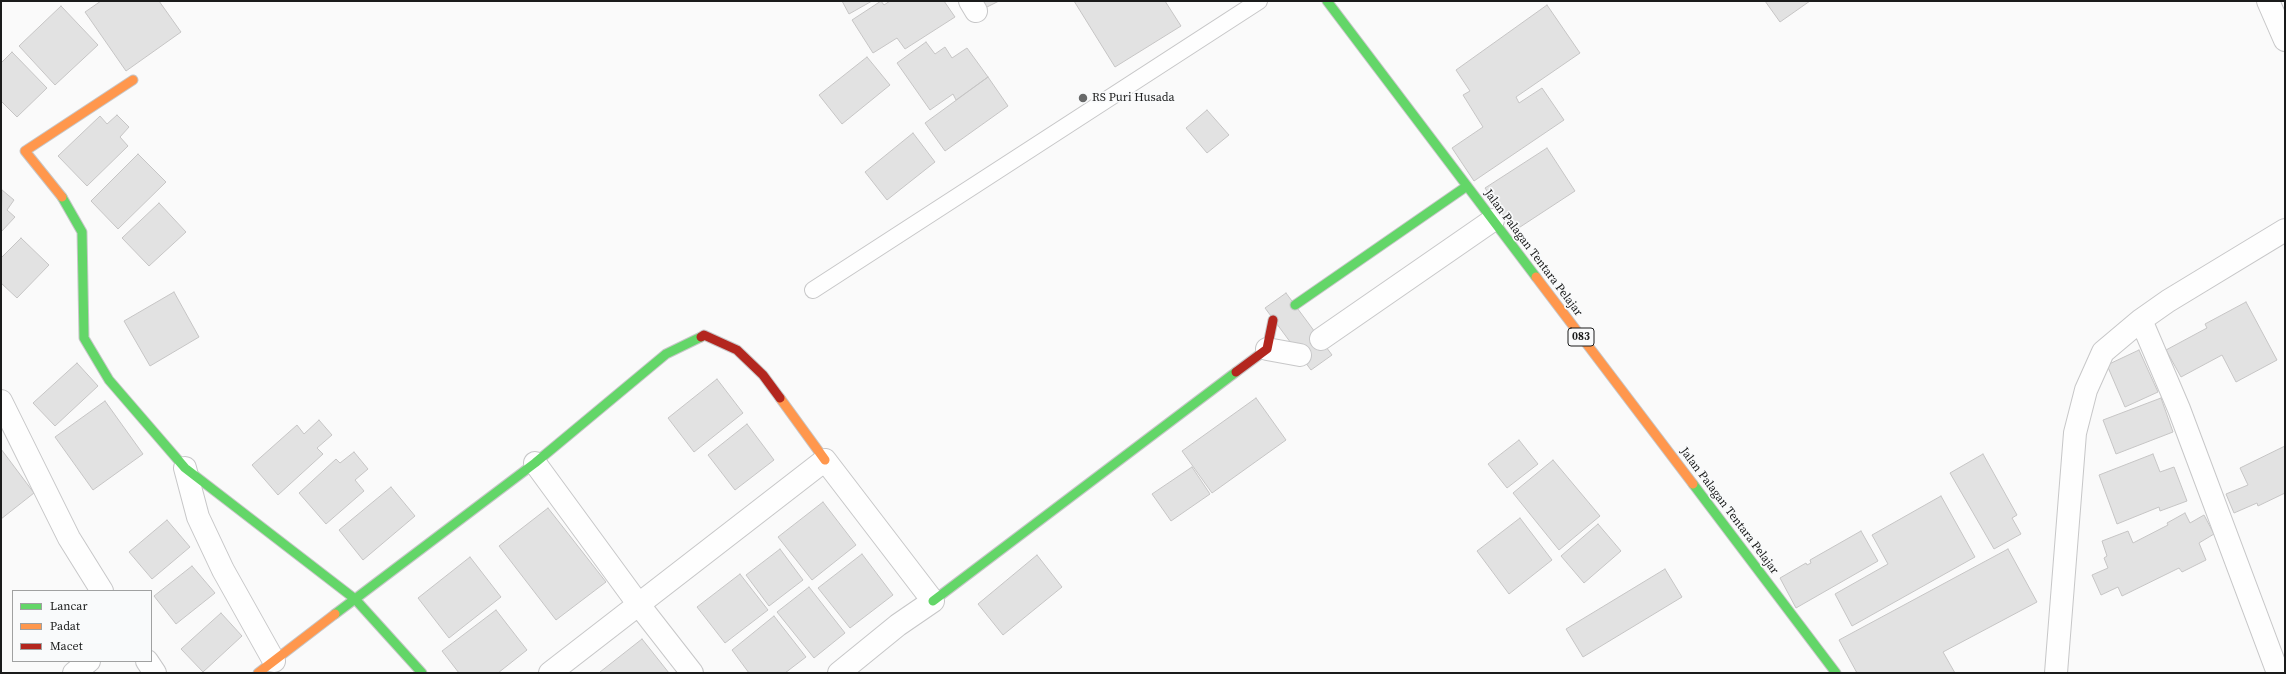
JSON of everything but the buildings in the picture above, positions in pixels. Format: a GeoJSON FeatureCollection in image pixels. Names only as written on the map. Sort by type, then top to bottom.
{"type":"FeatureCollection","features":[{"type":"Feature","properties":{"kind":"street","name":"Jalan Palagan Tentara Pelajar"},"geometry":{"type":"LineString","coordinates":[[1327,1],[1836,673]]}},
{"type":"Feature","properties":{"kind":"street"},"geometry":{"type":"LineString","coordinates":[[2268,1],[2285,40]]}},
{"type":"Feature","properties":{"kind":"street"},"geometry":{"type":"LineString","coordinates":[[133,80],[25,152],[61,196],[82,232],[84,260],[82,302],[84,338],[109,380],[184,468],[355,599],[422,673]]}},
{"type":"Feature","properties":{"kind":"street"},"geometry":{"type":"LineString","coordinates":[[1295,305],[1467,186]]}},
{"type":"Feature","properties":{"kind":"street"},"geometry":{"type":"LineString","coordinates":[[1320,339],[1493,220]]}},
{"type":"Feature","properties":{"kind":"street"},"geometry":{"type":"LineString","coordinates":[[2056,673],[2075,434],[2086,390],[2103,352],[2141,320],[2285,230]]}},
{"type":"Feature","properties":{"kind":"street"},"geometry":{"type":"LineString","coordinates":[[839,673],[898,625],[933,601],[1267,349],[1273,320]]}},
{"type":"Feature","properties":{"kind":"street"},"geometry":{"type":"LineString","coordinates":[[2141,320],[2179,409],[2278,673]]}},
{"type":"Feature","properties":{"kind":"street"},"geometry":{"type":"LineString","coordinates":[[184,468],[198,517],[266,667],[535,464],[666,354],[704,336],[737,350],[763,375],[825,460],[933,601]]}},
{"type":"Feature","properties":{"kind":"street"},"geometry":{"type":"LineString","coordinates":[[1267,349],[1300,355]]}},
{"type":"Feature","properties":{"kind":"street"},"geometry":{"type":"LineString","coordinates":[[1,401],[68,538],[101,590]]}},
{"type":"Feature","properties":{"kind":"street"},"geometry":{"type":"LineString","coordinates":[[550,673],[825,460]]}},
{"type":"Feature","properties":{"kind":"street"},"geometry":{"type":"LineString","coordinates":[[535,464],[639,605],[692,673]]}},
{"type":"Feature","properties":{"kind":"street"},"geometry":{"type":"LineString","coordinates":[[74,673],[88,662]]}},
{"type":"Feature","properties":{"kind":"street"},"geometry":{"type":"LineString","coordinates":[[148,662],[155,673]]}},
{"type":"Feature","properties":{"kind":"lane"},"geometry":{"type":"LineString","coordinates":[[813,290],[1259,1]]}},
{"type":"Feature","properties":{"kind":"traffic: fast"},"geometry":{"type":"LineString","coordinates":[[1327,1],[1536,277]]}},
{"type":"Feature","properties":{"kind":"traffic: fast"},"geometry":{"type":"LineString","coordinates":[[1295,305],[1467,186]]}},
{"type":"Feature","properties":{"kind":"traffic: fast"},"geometry":{"type":"LineString","coordinates":[[62,197],[82,232],[84,338],[109,380],[185,468],[355,599],[335,614]]}},
{"type":"Feature","properties":{"kind":"traffic: fast"},"geometry":{"type":"LineString","coordinates":[[422,673],[355,599],[535,463],[666,354],[701,337]]}},
{"type":"Feature","properties":{"kind":"traffic: fast"},"geometry":{"type":"LineString","coordinates":[[933,601],[1236,372]]}},
{"type":"Feature","properties":{"kind":"traffic: fast"},"geometry":{"type":"LineString","coordinates":[[1693,484],[1836,673]]}},
{"type":"Feature","properties":{"kind":"traffic: slow"},"geometry":{"type":"LineString","coordinates":[[62,197],[25,151],[133,80]]}},
{"type":"Feature","properties":{"kind":"traffic: slow"},"geometry":{"type":"LineString","coordinates":[[1536,277],[1693,484]]}},
{"type":"Feature","properties":{"kind":"traffic: slow"},"geometry":{"type":"LineString","coordinates":[[780,398],[825,460]]}},
{"type":"Feature","properties":{"kind":"traffic: slow"},"geometry":{"type":"LineString","coordinates":[[258,673],[335,614]]}},
{"type":"Feature","properties":{"kind":"traffic: jam"},"geometry":{"type":"LineString","coordinates":[[1236,372],[1267,349],[1273,320]]}},
{"type":"Feature","properties":{"kind":"traffic: jam"},"geometry":{"type":"LineString","coordinates":[[701,337],[704,335],[737,350],[763,375],[780,398]]}},
{"type":"Feature","properties":{"kind":"place","name":"RS Puri Husada"},"geometry":{"type":"Point","coordinates":[1083,98]}}]}
